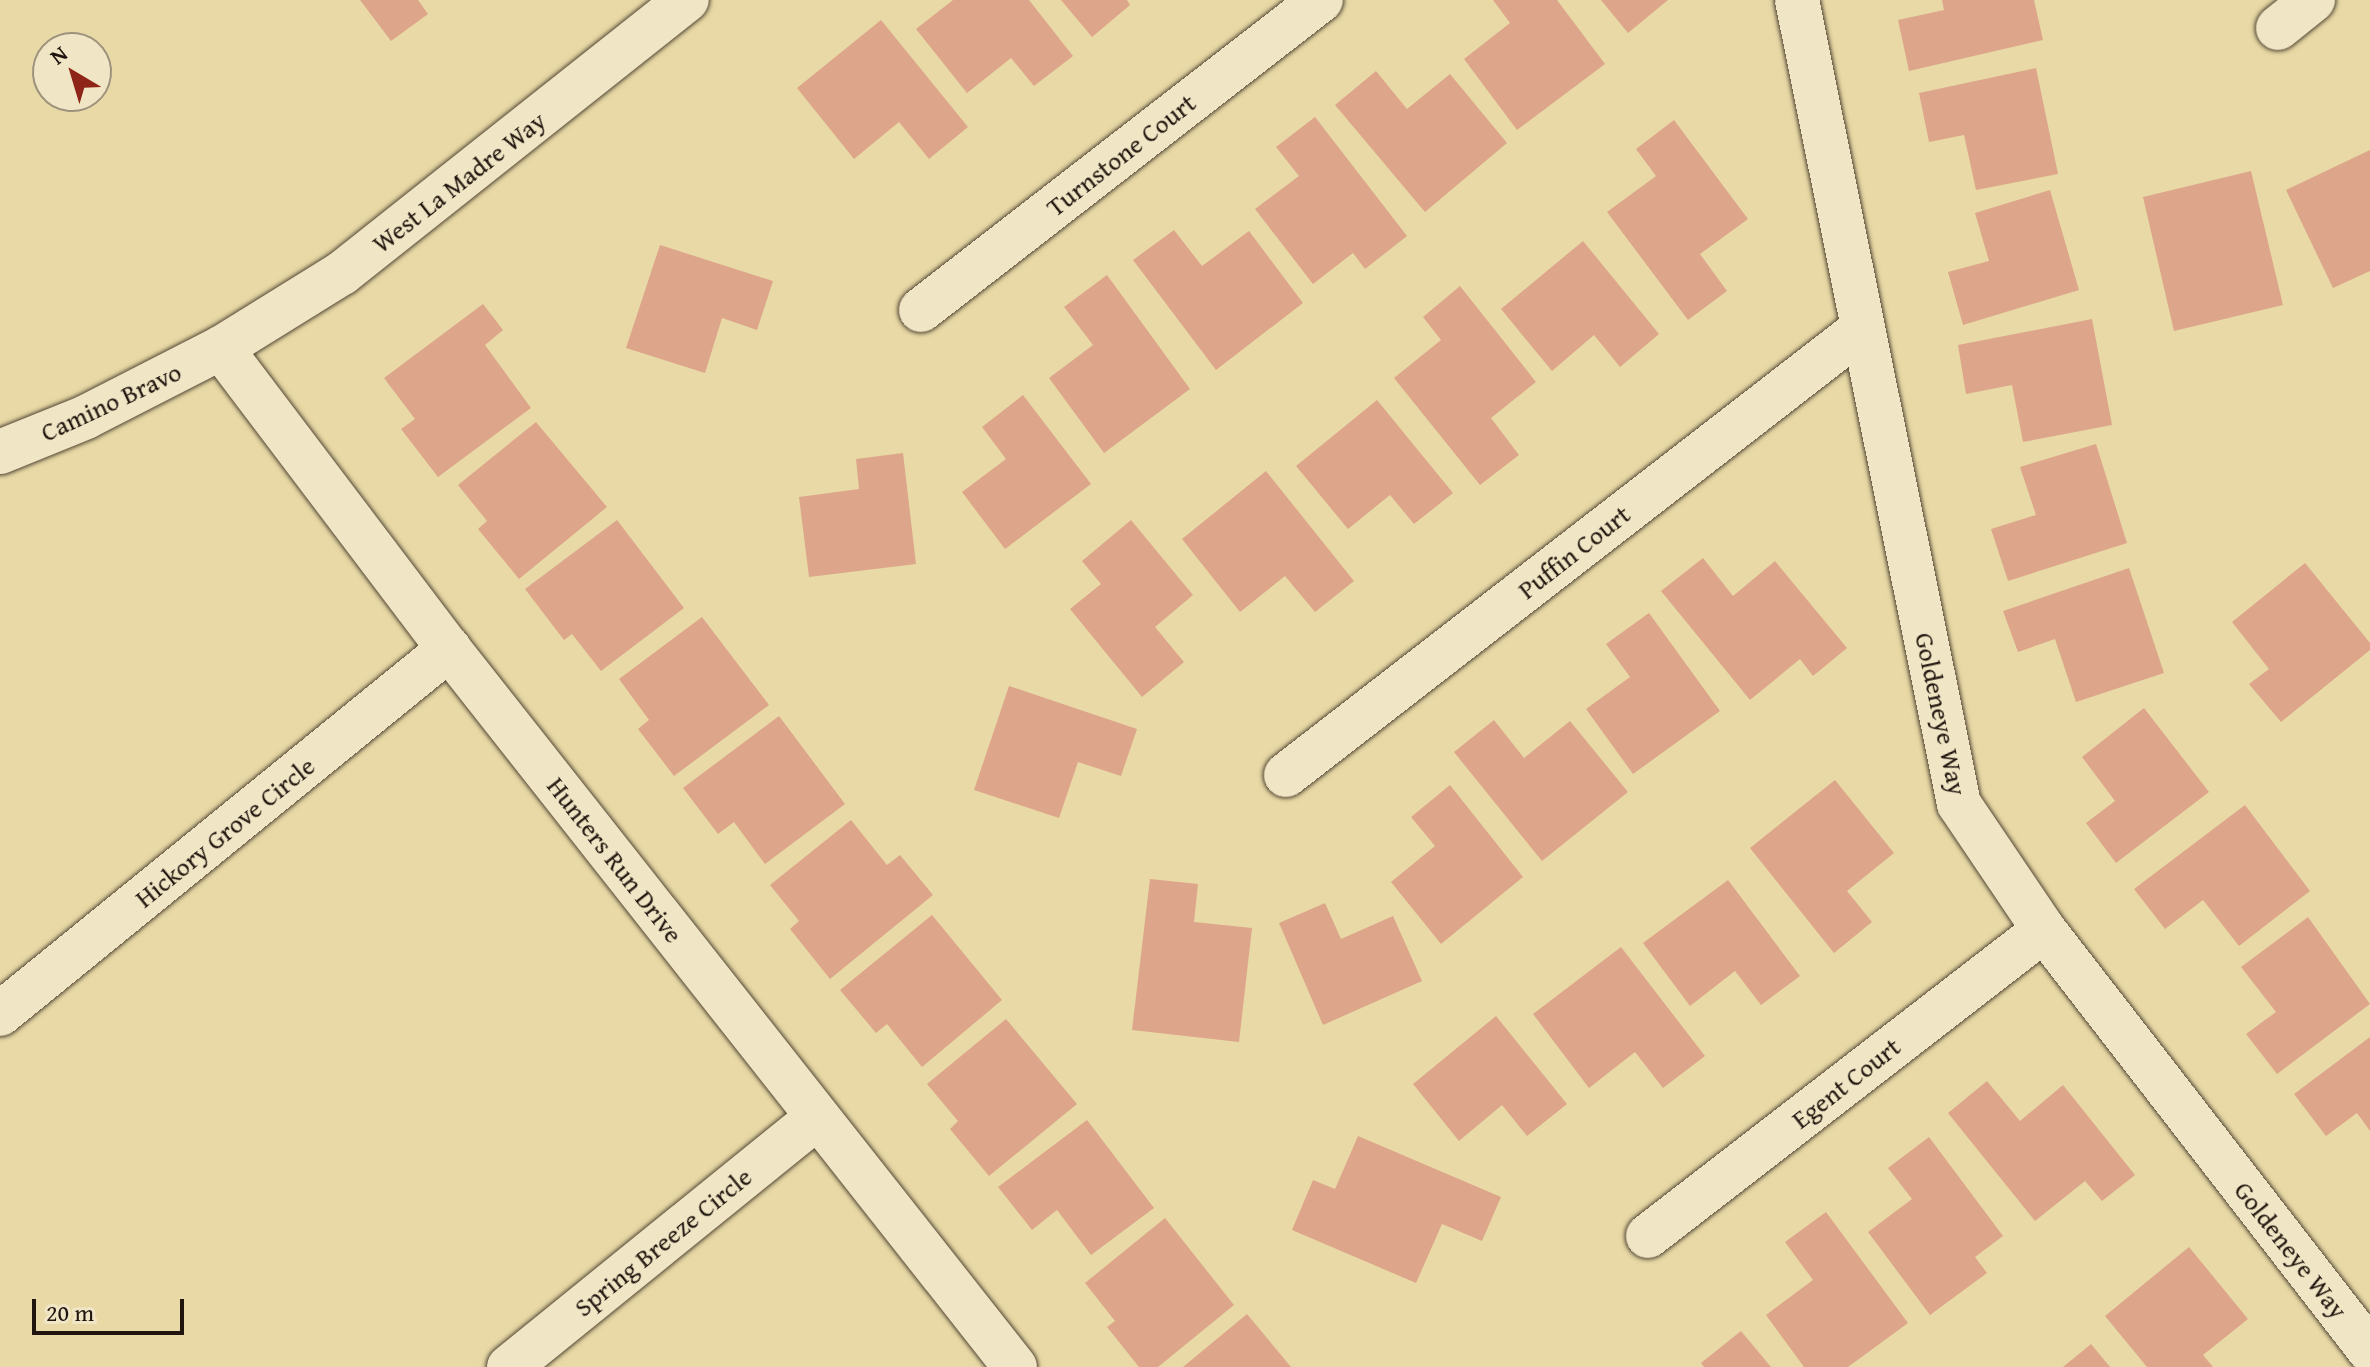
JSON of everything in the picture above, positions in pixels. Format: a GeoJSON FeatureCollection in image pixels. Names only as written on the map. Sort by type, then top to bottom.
{"type":"FeatureCollection","features":[{"type":"Feature","properties":{"kind":"street","name":"West La Madre Way"},"geometry":{"type":"LineString","coordinates":[[221,348],[401,229],[687,0]]}},
{"type":"Feature","properties":{"kind":"street","name":"Turnstone Court"},"geometry":{"type":"LineString","coordinates":[[921,310],[1321,0]]}},
{"type":"Feature","properties":{"kind":"street","name":"Goldeneye Way"},"geometry":{"type":"LineString","coordinates":[[1797,0],[1959,804],[2044,930],[2370,1351]]}},
{"type":"Feature","properties":{"kind":"street"},"geometry":{"type":"LineString","coordinates":[[2278,28],[2313,0]]}},
{"type":"Feature","properties":{"kind":"street","name":"Puffin Court"},"geometry":{"type":"LineString","coordinates":[[1286,775],[1862,329]]}},
{"type":"Feature","properties":{"kind":"street","name":"Camino Bravo"},"geometry":{"type":"LineString","coordinates":[[0,452],[86,417],[221,348]]}},
{"type":"Feature","properties":{"kind":"street","name":"Hunters Run Drive"},"geometry":{"type":"LineString","coordinates":[[221,348],[449,649],[1015,1367]]}},
{"type":"Feature","properties":{"kind":"street","name":"Hickory Grove Circle"},"geometry":{"type":"LineString","coordinates":[[0,1014],[449,649]]}},
{"type":"Feature","properties":{"kind":"street","name":"Egent Court"},"geometry":{"type":"LineString","coordinates":[[1648,1236],[2044,930]]}},
{"type":"Feature","properties":{"kind":"street","name":"Spring Breeze Circle"},"geometry":{"type":"LineString","coordinates":[[509,1367],[817,1118]]}},
{"type":"Feature","properties":{"kind":"building"},"geometry":{"type":"Polygon","coordinates":[[[360,0],[418,0],[428,14],[391,41],[360,0]]]}},
{"type":"Feature","properties":{"kind":"building"},"geometry":{"type":"Polygon","coordinates":[[[953,0],[1029,0],[1073,56],[1034,86],[1011,58],[967,93],[916,29],[953,0]]]}},
{"type":"Feature","properties":{"kind":"building"},"geometry":{"type":"Polygon","coordinates":[[[1061,0],[1127,0],[1130,5],[1092,37],[1061,0]]]}},
{"type":"Feature","properties":{"kind":"building"},"geometry":{"type":"Polygon","coordinates":[[[1493,0],[1557,0],[1605,64],[1517,130],[1464,59],[1510,23],[1493,0]]]}},
{"type":"Feature","properties":{"kind":"building"},"geometry":{"type":"Polygon","coordinates":[[[1601,0],[1668,0],[1628,33],[1601,0]]]}},
{"type":"Feature","properties":{"kind":"building"},"geometry":{"type":"Polygon","coordinates":[[[1942,0],[2034,0],[2043,40],[1909,71],[1898,20],[1944,10],[1942,0]]]}},
{"type":"Feature","properties":{"kind":"building"},"geometry":{"type":"Polygon","coordinates":[[[881,20],[968,127],[929,159],[899,122],[854,159],[797,88],[881,20]]]}},
{"type":"Feature","properties":{"kind":"building"},"geometry":{"type":"Polygon","coordinates":[[[2036,68],[2058,174],[1976,190],[1964,135],[1929,142],[1919,93],[2036,68]]]}},
{"type":"Feature","properties":{"kind":"building"},"geometry":{"type":"Polygon","coordinates":[[[1376,71],[1407,109],[1450,74],[1507,143],[1425,212],[1335,105],[1376,71]]]}},
{"type":"Feature","properties":{"kind":"building"},"geometry":{"type":"Polygon","coordinates":[[[1315,117],[1407,236],[1365,269],[1353,253],[1313,284],[1255,209],[1299,176],[1276,147],[1315,117]]]}},
{"type":"Feature","properties":{"kind":"building"},"geometry":{"type":"Polygon","coordinates":[[[1674,120],[1748,219],[1700,254],[1727,291],[1688,320],[1607,212],[1656,176],[1636,149],[1674,120]]]}},
{"type":"Feature","properties":{"kind":"building"},"geometry":{"type":"Polygon","coordinates":[[[2370,150],[2370,271],[2333,288],[2286,190],[2370,150]]]}},
{"type":"Feature","properties":{"kind":"building"},"geometry":{"type":"Polygon","coordinates":[[[2251,171],[2283,305],[2174,331],[2143,197],[2251,171]]]}},
{"type":"Feature","properties":{"kind":"building"},"geometry":{"type":"Polygon","coordinates":[[[2050,190],[2079,290],[1963,325],[1948,272],[1989,261],[1975,213],[2050,190]]]}},
{"type":"Feature","properties":{"kind":"building"},"geometry":{"type":"Polygon","coordinates":[[[1174,230],[1202,266],[1249,231],[1303,303],[1216,370],[1133,260],[1174,230]]]}},
{"type":"Feature","properties":{"kind":"building"},"geometry":{"type":"Polygon","coordinates":[[[1583,241],[1659,334],[1620,367],[1594,335],[1552,371],[1501,309],[1583,241]]]}},
{"type":"Feature","properties":{"kind":"building"},"geometry":{"type":"Polygon","coordinates":[[[660,245],[773,281],[757,330],[722,318],[705,373],[626,348],[660,245]]]}},
{"type":"Feature","properties":{"kind":"building"},"geometry":{"type":"Polygon","coordinates":[[[1107,275],[1190,389],[1104,453],[1049,378],[1093,345],[1064,307],[1107,275]]]}},
{"type":"Feature","properties":{"kind":"building"},"geometry":{"type":"Polygon","coordinates":[[[1460,286],[1536,382],[1491,418],[1519,455],[1480,485],[1394,378],[1441,340],[1423,317],[1460,286]]]}},
{"type":"Feature","properties":{"kind":"building"},"geometry":{"type":"Polygon","coordinates":[[[483,304],[503,330],[485,345],[531,408],[438,477],[401,429],[415,419],[384,378],[483,304]]]}},
{"type":"Feature","properties":{"kind":"building"},"geometry":{"type":"Polygon","coordinates":[[[2092,319],[2112,425],[2023,442],[2012,385],[1966,394],[1958,345],[2092,319]]]}},
{"type":"Feature","properties":{"kind":"building"},"geometry":{"type":"Polygon","coordinates":[[[1023,395],[1091,484],[1005,549],[962,492],[1006,459],[982,427],[1023,395]]]}},
{"type":"Feature","properties":{"kind":"building"},"geometry":{"type":"Polygon","coordinates":[[[1377,400],[1453,493],[1414,524],[1390,495],[1348,529],[1296,466],[1377,400]]]}},
{"type":"Feature","properties":{"kind":"building"},"geometry":{"type":"Polygon","coordinates":[[[536,422],[607,507],[519,579],[478,529],[487,521],[458,485],[536,422]]]}},
{"type":"Feature","properties":{"kind":"building"},"geometry":{"type":"Polygon","coordinates":[[[2096,444],[2127,543],[2008,581],[1991,529],[2036,515],[2020,467],[2096,444]]]}},
{"type":"Feature","properties":{"kind":"building"},"geometry":{"type":"Polygon","coordinates":[[[903,453],[916,564],[809,577],[799,497],[859,489],[856,459],[903,453]]]}},
{"type":"Feature","properties":{"kind":"building"},"geometry":{"type":"Polygon","coordinates":[[[1266,471],[1354,581],[1315,612],[1285,576],[1240,612],[1182,539],[1266,471]]]}},
{"type":"Feature","properties":{"kind":"building"},"geometry":{"type":"Polygon","coordinates":[[[617,520],[684,608],[601,671],[572,634],[564,640],[525,589],[617,520]]]}},
{"type":"Feature","properties":{"kind":"building"},"geometry":{"type":"Polygon","coordinates":[[[1131,520],[1193,595],[1155,627],[1184,662],[1142,697],[1070,609],[1101,584],[1082,561],[1131,520]]]}},
{"type":"Feature","properties":{"kind":"building"},"geometry":{"type":"Polygon","coordinates":[[[1703,558],[1733,596],[1775,561],[1847,648],[1813,676],[1800,659],[1750,700],[1661,591],[1703,558]]]}},
{"type":"Feature","properties":{"kind":"building"},"geometry":{"type":"Polygon","coordinates":[[[2305,563],[2370,643],[2370,650],[2281,722],[2249,684],[2269,669],[2232,622],[2305,563]]]}},
{"type":"Feature","properties":{"kind":"building"},"geometry":{"type":"Polygon","coordinates":[[[2129,568],[2164,673],[2076,702],[2055,639],[2018,652],[2003,611],[2129,568]]]}},
{"type":"Feature","properties":{"kind":"building"},"geometry":{"type":"Polygon","coordinates":[[[1649,613],[1720,711],[1633,774],[1586,709],[1630,677],[1606,644],[1649,613]]]}},
{"type":"Feature","properties":{"kind":"building"},"geometry":{"type":"Polygon","coordinates":[[[702,617],[769,705],[674,776],[638,729],[649,720],[619,679],[702,617]]]}},
{"type":"Feature","properties":{"kind":"building"},"geometry":{"type":"Polygon","coordinates":[[[1009,686],[1137,729],[1121,776],[1078,762],[1059,818],[974,790],[1009,686]]]}},
{"type":"Feature","properties":{"kind":"building"},"geometry":{"type":"Polygon","coordinates":[[[2144,708],[2209,792],[2116,863],[2086,823],[2115,801],[2082,757],[2144,708]]]}},
{"type":"Feature","properties":{"kind":"building"},"geometry":{"type":"Polygon","coordinates":[[[779,716],[845,804],[765,864],[734,822],[718,834],[683,788],[779,716]]]}},
{"type":"Feature","properties":{"kind":"building"},"geometry":{"type":"Polygon","coordinates":[[[1494,720],[1524,758],[1570,721],[1628,792],[1542,861],[1454,752],[1494,720]]]}},
{"type":"Feature","properties":{"kind":"building"},"geometry":{"type":"Polygon","coordinates":[[[1835,780],[1894,853],[1847,891],[1872,922],[1834,953],[1750,848],[1835,780]]]}},
{"type":"Feature","properties":{"kind":"building"},"geometry":{"type":"Polygon","coordinates":[[[1450,785],[1523,877],[1441,944],[1391,882],[1435,846],[1411,817],[1450,785]]]}},
{"type":"Feature","properties":{"kind":"building"},"geometry":{"type":"Polygon","coordinates":[[[2245,805],[2310,891],[2239,946],[2203,900],[2165,929],[2134,889],[2245,805]]]}},
{"type":"Feature","properties":{"kind":"building"},"geometry":{"type":"Polygon","coordinates":[[[851,820],[887,865],[900,855],[933,895],[830,979],[790,929],[799,921],[770,885],[851,820]]]}},
{"type":"Feature","properties":{"kind":"building"},"geometry":{"type":"Polygon","coordinates":[[[1150,879],[1198,884],[1194,922],[1252,928],[1239,1042],[1132,1030],[1150,879]]]}},
{"type":"Feature","properties":{"kind":"building"},"geometry":{"type":"Polygon","coordinates":[[[1728,880],[1800,976],[1761,1005],[1735,971],[1690,1006],[1643,943],[1728,880]]]}},
{"type":"Feature","properties":{"kind":"building"},"geometry":{"type":"Polygon","coordinates":[[[1325,903],[1341,939],[1393,916],[1422,981],[1323,1025],[1279,923],[1325,903]]]}},
{"type":"Feature","properties":{"kind":"building"},"geometry":{"type":"Polygon","coordinates":[[[932,915],[1002,1000],[922,1067],[887,1024],[876,1033],[840,990],[932,915]]]}},
{"type":"Feature","properties":{"kind":"building"},"geometry":{"type":"Polygon","coordinates":[[[2308,917],[2370,1004],[2277,1074],[2246,1034],[2276,1012],[2241,967],[2308,917]]]}},
{"type":"Feature","properties":{"kind":"building"},"geometry":{"type":"Polygon","coordinates":[[[1621,947],[1705,1056],[1663,1088],[1635,1052],[1589,1088],[1533,1014],[1621,947]]]}},
{"type":"Feature","properties":{"kind":"building"},"geometry":{"type":"Polygon","coordinates":[[[1496,1016],[1567,1104],[1527,1136],[1502,1105],[1459,1141],[1413,1084],[1496,1016]]]}},
{"type":"Feature","properties":{"kind":"building"},"geometry":{"type":"Polygon","coordinates":[[[1006,1019],[1077,1104],[989,1176],[950,1129],[958,1121],[927,1084],[1006,1019]]]}},
{"type":"Feature","properties":{"kind":"building"},"geometry":{"type":"Polygon","coordinates":[[[2370,1037],[2370,1131],[2357,1113],[2326,1136],[2294,1094],[2370,1037]]]}},
{"type":"Feature","properties":{"kind":"building"},"geometry":{"type":"Polygon","coordinates":[[[1987,1081],[2020,1121],[2063,1085],[2135,1175],[2102,1201],[2085,1181],[2035,1221],[1948,1113],[1987,1081]]]}},
{"type":"Feature","properties":{"kind":"building"},"geometry":{"type":"Polygon","coordinates":[[[1087,1120],[1154,1208],[1091,1255],[1057,1210],[1032,1230],[998,1187],[1087,1120]]]}},
{"type":"Feature","properties":{"kind":"building"},"geometry":{"type":"Polygon","coordinates":[[[1358,1136],[1501,1197],[1482,1241],[1442,1224],[1416,1283],[1292,1230],[1313,1180],[1335,1189],[1358,1136]]]}},
{"type":"Feature","properties":{"kind":"building"},"geometry":{"type":"Polygon","coordinates":[[[1929,1137],[2003,1236],[1975,1257],[1987,1273],[1930,1315],[1868,1232],[1912,1199],[1888,1168],[1929,1137]]]}},
{"type":"Feature","properties":{"kind":"building"},"geometry":{"type":"Polygon","coordinates":[[[1826,1212],[1908,1323],[1848,1367],[1804,1367],[1766,1315],[1813,1280],[1785,1242],[1826,1212]]]}},
{"type":"Feature","properties":{"kind":"building"},"geometry":{"type":"Polygon","coordinates":[[[1165,1218],[1234,1305],[1158,1367],[1139,1367],[1107,1327],[1115,1321],[1085,1283],[1165,1218]]]}},
{"type":"Feature","properties":{"kind":"building"},"geometry":{"type":"Polygon","coordinates":[[[2189,1247],[2248,1319],[2203,1355],[2213,1367],[2147,1367],[2105,1316],[2189,1247]]]}},
{"type":"Feature","properties":{"kind":"building"},"geometry":{"type":"Polygon","coordinates":[[[1247,1314],[1291,1367],[1183,1367],[1247,1314]]]}},
{"type":"Feature","properties":{"kind":"building"},"geometry":{"type":"Polygon","coordinates":[[[1741,1331],[1771,1367],[1704,1367],[1701,1363],[1741,1331]]]}},
{"type":"Feature","properties":{"kind":"building"},"geometry":{"type":"Polygon","coordinates":[[[2091,1344],[2110,1367],[2063,1367],[2091,1344]]]}}]}
